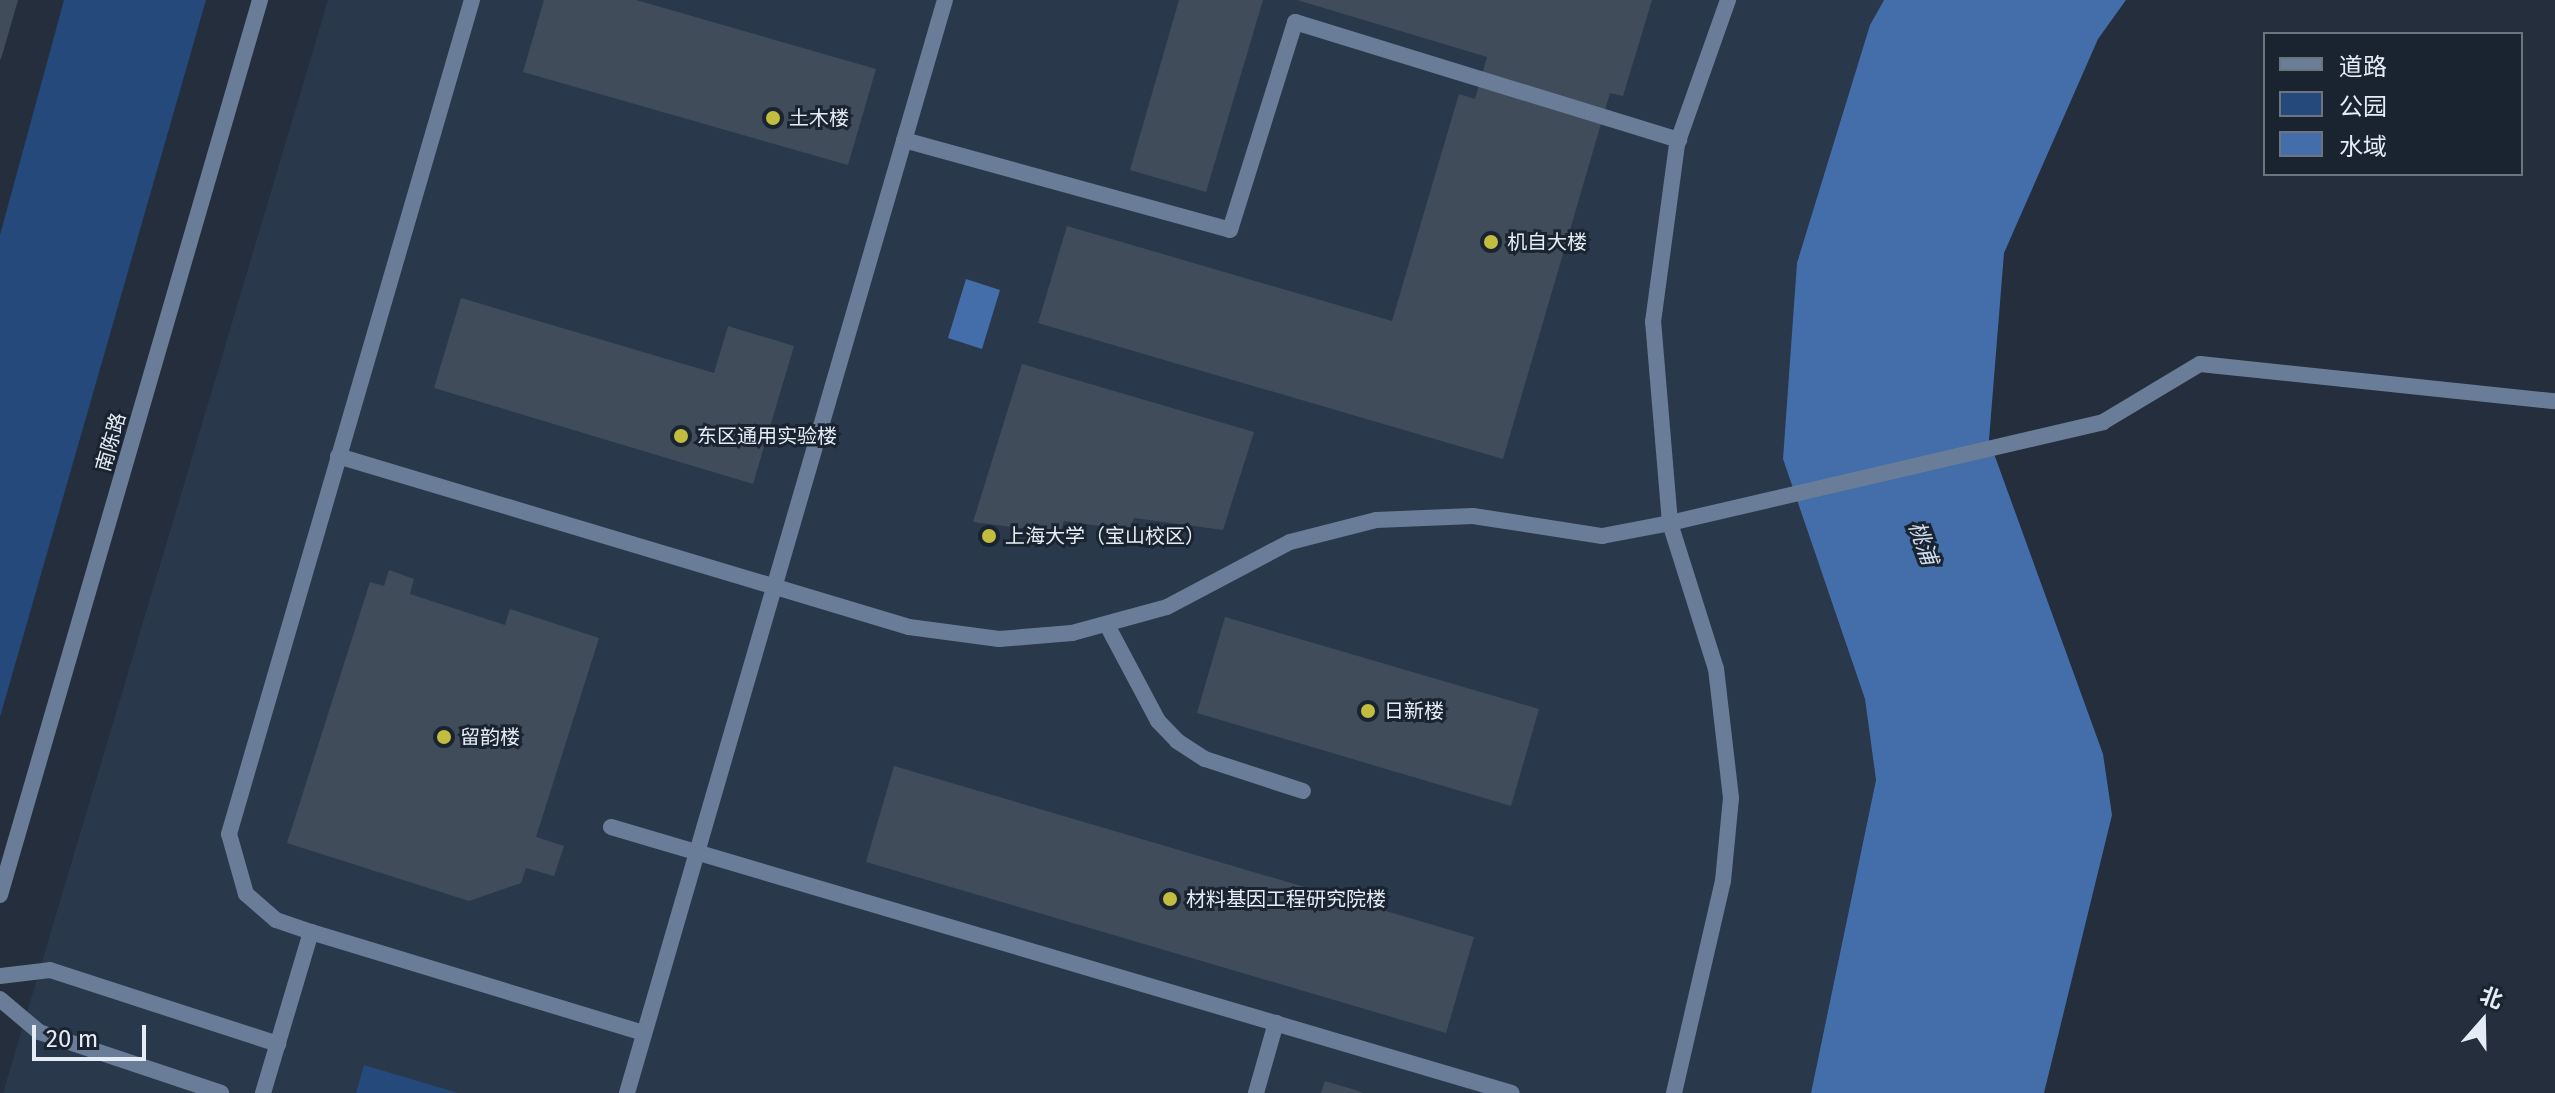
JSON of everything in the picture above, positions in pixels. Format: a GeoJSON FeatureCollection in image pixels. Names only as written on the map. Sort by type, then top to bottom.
{"type":"FeatureCollection","features":[{"type":"Feature","properties":{"kind":"street","name":"南陈路"},"geometry":{"type":"LineString","coordinates":[[0,895],[260,0]]}},
{"type":"Feature","properties":{"kind":"street"},"geometry":{"type":"LineString","coordinates":[[472,0],[229,834],[246,894],[276,920],[644,1033]]}},
{"type":"Feature","properties":{"kind":"street"},"geometry":{"type":"LineString","coordinates":[[627,1093],[945,0]]}},
{"type":"Feature","properties":{"kind":"street"},"geometry":{"type":"LineString","coordinates":[[1674,1093],[1723,881],[1731,798],[1716,669],[1670,523],[1653,322],[1679,140],[1728,0]]}},
{"type":"Feature","properties":{"kind":"street"},"geometry":{"type":"LineString","coordinates":[[904,140],[1230,230],[1295,22],[1679,140]]}},
{"type":"Feature","properties":{"kind":"street"},"geometry":{"type":"LineString","coordinates":[[338,456],[775,587],[953,635],[1035,638],[1107,625],[1167,607],[1290,542],[1376,520],[1473,516],[1602,536],[1763,505],[2103,422],[2200,364],[2555,401]]}},
{"type":"Feature","properties":{"kind":"street"},"geometry":{"type":"LineString","coordinates":[[1107,625],[1158,721],[1177,741],[1205,759],[1303,791]]}},
{"type":"Feature","properties":{"kind":"street"},"geometry":{"type":"LineString","coordinates":[[611,827],[1512,1093]]}},
{"type":"Feature","properties":{"kind":"street"},"geometry":{"type":"LineString","coordinates":[[263,1093],[311,932]]}},
{"type":"Feature","properties":{"kind":"street"},"geometry":{"type":"LineString","coordinates":[[0,976],[50,970],[278,1044]]}},
{"type":"Feature","properties":{"kind":"street"},"geometry":{"type":"LineString","coordinates":[[0,999],[39,1032],[221,1093]]}},
{"type":"Feature","properties":{"kind":"street"},"geometry":{"type":"LineString","coordinates":[[1256,1093],[1276,1023]]}},
{"type":"Feature","properties":{"kind":"shaded area","name":"上海大学（宝山校区）"},"geometry":{"type":"Polygon","coordinates":[[[328,0],[1884,0],[1870,25],[1783,459],[1865,699],[1876,780],[1811,1093],[3,1093],[328,0]]]}},
{"type":"Feature","properties":{"kind":"green space"},"geometry":{"type":"Polygon","coordinates":[[[64,0],[206,0],[0,717],[0,235],[64,0]]]}},
{"type":"Feature","properties":{"kind":"green space"},"geometry":{"type":"Polygon","coordinates":[[[364,1065],[458,1093],[356,1093],[364,1065]]]}},
{"type":"Feature","properties":{"kind":"water","name":"桃浦"},"geometry":{"type":"Polygon","coordinates":[[[1884,0],[2126,0],[2098,39],[2004,253],[1989,440],[2103,754],[2112,815],[2044,1093],[1811,1093],[1876,780],[1865,699],[1783,459],[1797,263],[1870,25],[1884,0]]]}},
{"type":"Feature","properties":{"kind":"water"},"geometry":{"type":"Polygon","coordinates":[[[966,279],[1000,290],[982,349],[948,338],[966,279]]]}},
{"type":"Feature","properties":{"kind":"building"},"geometry":{"type":"Polygon","coordinates":[[[0,0],[18,0],[1,59],[0,59],[0,0]]]}},
{"type":"Feature","properties":{"kind":"building","name":"土木楼"},"geometry":{"type":"Polygon","coordinates":[[[544,0],[636,0],[876,69],[848,165],[523,72],[544,0]]]}},
{"type":"Feature","properties":{"kind":"building"},"geometry":{"type":"Polygon","coordinates":[[[1179,0],[1263,0],[1206,192],[1130,170],[1179,0]]]}},
{"type":"Feature","properties":{"kind":"building","name":"机自大楼"},"geometry":{"type":"Polygon","coordinates":[[[1297,0],[1652,0],[1623,96],[1610,93],[1503,459],[1038,323],[1067,226],[1392,321],[1459,94],[1475,99],[1487,57],[1297,0]]]}},
{"type":"Feature","properties":{"kind":"building","name":"东区通用实验楼"},"geometry":{"type":"Polygon","coordinates":[[[461,298],[714,373],[728,326],[794,346],[753,484],[434,388],[461,298]]]}},
{"type":"Feature","properties":{"kind":"building"},"geometry":{"type":"Polygon","coordinates":[[[1022,364],[1254,432],[1223,530],[1134,518],[1129,530],[1064,521],[1060,533],[973,522],[1022,364]]]}},
{"type":"Feature","properties":{"kind":"building","name":"留韵楼"},"geometry":{"type":"Polygon","coordinates":[[[389,570],[414,579],[410,594],[505,625],[510,609],[599,638],[536,837],[564,846],[554,876],[526,868],[521,883],[469,901],[287,843],[370,582],[384,586],[389,570]]]}},
{"type":"Feature","properties":{"kind":"building","name":"日新楼"},"geometry":{"type":"Polygon","coordinates":[[[1225,617],[1539,709],[1511,806],[1197,713],[1225,617]]]}},
{"type":"Feature","properties":{"kind":"building","name":"材料基因工程研究院楼"},"geometry":{"type":"Polygon","coordinates":[[[894,766],[1474,937],[1446,1033],[866,862],[894,766]]]}},
{"type":"Feature","properties":{"kind":"building"},"geometry":{"type":"Polygon","coordinates":[[[1325,1081],[1362,1092],[1362,1093],[1321,1093],[1325,1081]]]}},
{"type":"Feature","properties":{"kind":"place","name":"土木楼"},"geometry":{"type":"Point","coordinates":[773,118]}},
{"type":"Feature","properties":{"kind":"place","name":"机自大楼"},"geometry":{"type":"Point","coordinates":[1491,242]}},
{"type":"Feature","properties":{"kind":"place","name":"东区通用实验楼"},"geometry":{"type":"Point","coordinates":[681,436]}},
{"type":"Feature","properties":{"kind":"place","name":"上海大学（宝山校区）"},"geometry":{"type":"Point","coordinates":[989,536]}},
{"type":"Feature","properties":{"kind":"place","name":"日新楼"},"geometry":{"type":"Point","coordinates":[1368,711]}},
{"type":"Feature","properties":{"kind":"place","name":"留韵楼"},"geometry":{"type":"Point","coordinates":[444,737]}},
{"type":"Feature","properties":{"kind":"place","name":"材料基因工程研究院楼"},"geometry":{"type":"Point","coordinates":[1170,899]}}]}
